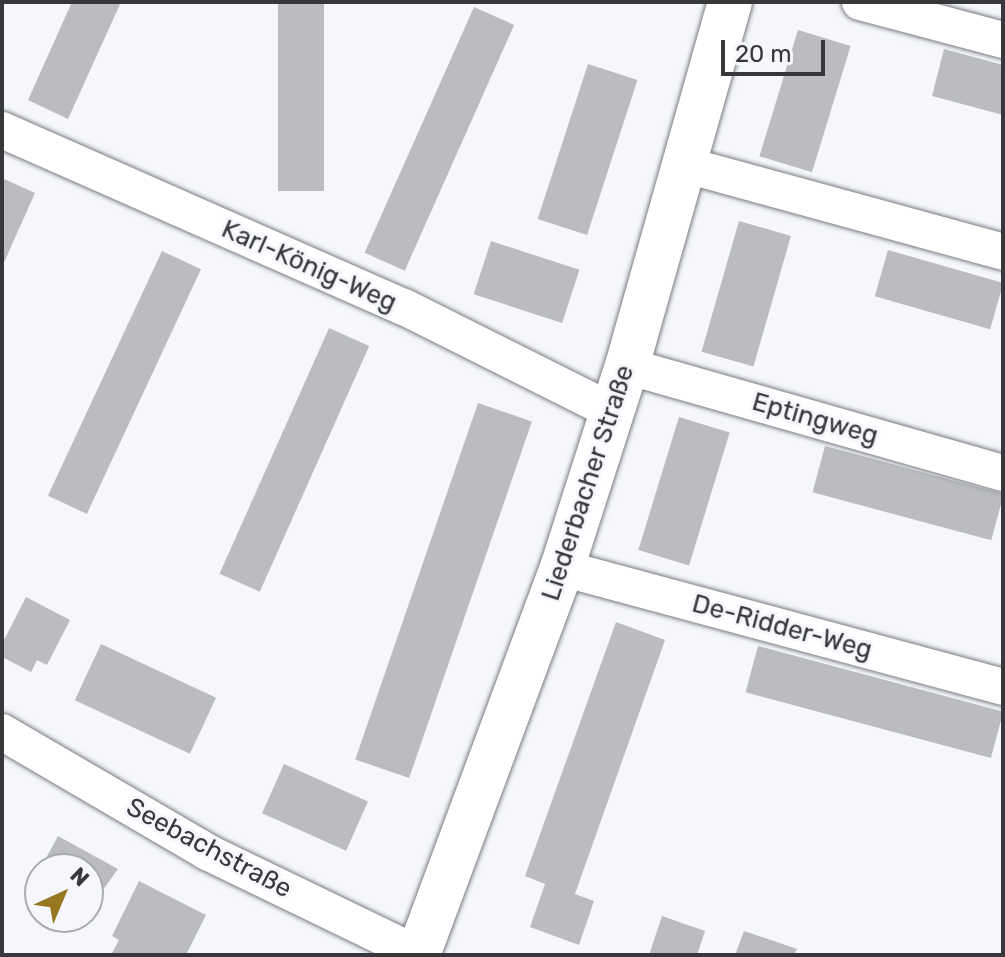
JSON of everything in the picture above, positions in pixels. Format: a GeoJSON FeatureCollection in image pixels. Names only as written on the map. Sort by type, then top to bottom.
{"type":"FeatureCollection","features":[{"type":"Feature","properties":{"kind":"street","name":"Liederbacher Straße"},"geometry":{"type":"LineString","coordinates":[[419,955],[562,568],[627,366],[730,2]]}},
{"type":"Feature","properties":{"kind":"street"},"geometry":{"type":"LineString","coordinates":[[860,2],[1003,40]]}},
{"type":"Feature","properties":{"kind":"street","name":"Karl-König-Weg"},"geometry":{"type":"LineString","coordinates":[[2,130],[404,307],[612,411]]}},
{"type":"Feature","properties":{"kind":"street"},"geometry":{"type":"LineString","coordinates":[[686,165],[1003,252]]}},
{"type":"Feature","properties":{"kind":"street","name":"Eptingweg"},"geometry":{"type":"LineString","coordinates":[[627,366],[1003,473]]}},
{"type":"Feature","properties":{"kind":"street","name":"De-Ridder-Weg"},"geometry":{"type":"LineString","coordinates":[[562,568],[1003,687]]}},
{"type":"Feature","properties":{"kind":"street","name":"Seebachstraße"},"geometry":{"type":"LineString","coordinates":[[2,732],[207,852],[419,955]]}},
{"type":"Feature","properties":{"kind":"building"},"geometry":{"type":"Polygon","coordinates":[[[72,2],[121,2],[68,119],[28,100],[72,2]]]}},
{"type":"Feature","properties":{"kind":"building"},"geometry":{"type":"Polygon","coordinates":[[[278,2],[324,2],[324,191],[278,191],[278,2]]]}},
{"type":"Feature","properties":{"kind":"building"},"geometry":{"type":"Polygon","coordinates":[[[474,7],[514,25],[405,271],[365,253],[474,7]]]}},
{"type":"Feature","properties":{"kind":"building"},"geometry":{"type":"Polygon","coordinates":[[[798,30],[851,46],[812,172],[759,156],[798,30]]]}},
{"type":"Feature","properties":{"kind":"building"},"geometry":{"type":"Polygon","coordinates":[[[944,49],[1003,65],[1003,115],[932,96],[944,49]]]}},
{"type":"Feature","properties":{"kind":"building"},"geometry":{"type":"Polygon","coordinates":[[[588,64],[637,80],[587,235],[538,219],[588,64]]]}},
{"type":"Feature","properties":{"kind":"building"},"geometry":{"type":"Polygon","coordinates":[[[2,178],[35,193],[2,267],[2,178]]]}},
{"type":"Feature","properties":{"kind":"building"},"geometry":{"type":"Polygon","coordinates":[[[739,221],[791,236],[753,367],[702,352],[739,221]]]}},
{"type":"Feature","properties":{"kind":"building"},"geometry":{"type":"Polygon","coordinates":[[[491,241],[579,270],[562,323],[474,294],[491,241]]]}},
{"type":"Feature","properties":{"kind":"building"},"geometry":{"type":"Polygon","coordinates":[[[888,250],[1003,283],[990,329],[875,296],[888,250]]]}},
{"type":"Feature","properties":{"kind":"building"},"geometry":{"type":"Polygon","coordinates":[[[162,251],[201,269],[87,514],[48,496],[162,251]]]}},
{"type":"Feature","properties":{"kind":"building"},"geometry":{"type":"Polygon","coordinates":[[[329,328],[369,346],[260,592],[220,574],[329,328]]]}},
{"type":"Feature","properties":{"kind":"building"},"geometry":{"type":"Polygon","coordinates":[[[478,403],[532,422],[409,778],[355,759],[478,403]]]}},
{"type":"Feature","properties":{"kind":"building"},"geometry":{"type":"Polygon","coordinates":[[[679,417],[730,432],[689,565],[638,550],[679,417]]]}},
{"type":"Feature","properties":{"kind":"building"},"geometry":{"type":"Polygon","coordinates":[[[825,446],[1003,494],[991,540],[813,492],[825,446]]]}},
{"type":"Feature","properties":{"kind":"building"},"geometry":{"type":"Polygon","coordinates":[[[26,597],[70,620],[47,665],[37,660],[31,672],[2,657],[2,644],[26,597]]]}},
{"type":"Feature","properties":{"kind":"building"},"geometry":{"type":"Polygon","coordinates":[[[616,622],[665,640],[575,894],[594,901],[579,945],[530,927],[545,884],[525,876],[616,622]]]}},
{"type":"Feature","properties":{"kind":"building"},"geometry":{"type":"Polygon","coordinates":[[[101,644],[216,698],[190,754],[75,700],[101,644]]]}},
{"type":"Feature","properties":{"kind":"building"},"geometry":{"type":"Polygon","coordinates":[[[758,646],[1003,712],[991,758],[746,692],[758,646]]]}},
{"type":"Feature","properties":{"kind":"building"},"geometry":{"type":"Polygon","coordinates":[[[284,764],[368,801],[346,851],[262,813],[284,764]]]}},
{"type":"Feature","properties":{"kind":"building"},"geometry":{"type":"Polygon","coordinates":[[[58,836],[89,853],[49,853],[58,836]]]}},
{"type":"Feature","properties":{"kind":"building"},"geometry":{"type":"Polygon","coordinates":[[[104,861],[118,869],[104,889],[104,861]]]}},
{"type":"Feature","properties":{"kind":"building"},"geometry":{"type":"Polygon","coordinates":[[[139,881],[206,915],[186,955],[112,953],[119,940],[112,936],[139,881]]]}},
{"type":"Feature","properties":{"kind":"building"},"geometry":{"type":"Polygon","coordinates":[[[662,916],[705,931],[697,955],[649,955],[662,916]]]}},
{"type":"Feature","properties":{"kind":"building"},"geometry":{"type":"Polygon","coordinates":[[[744,931],[797,949],[794,955],[735,955],[744,931]]]}}]}
